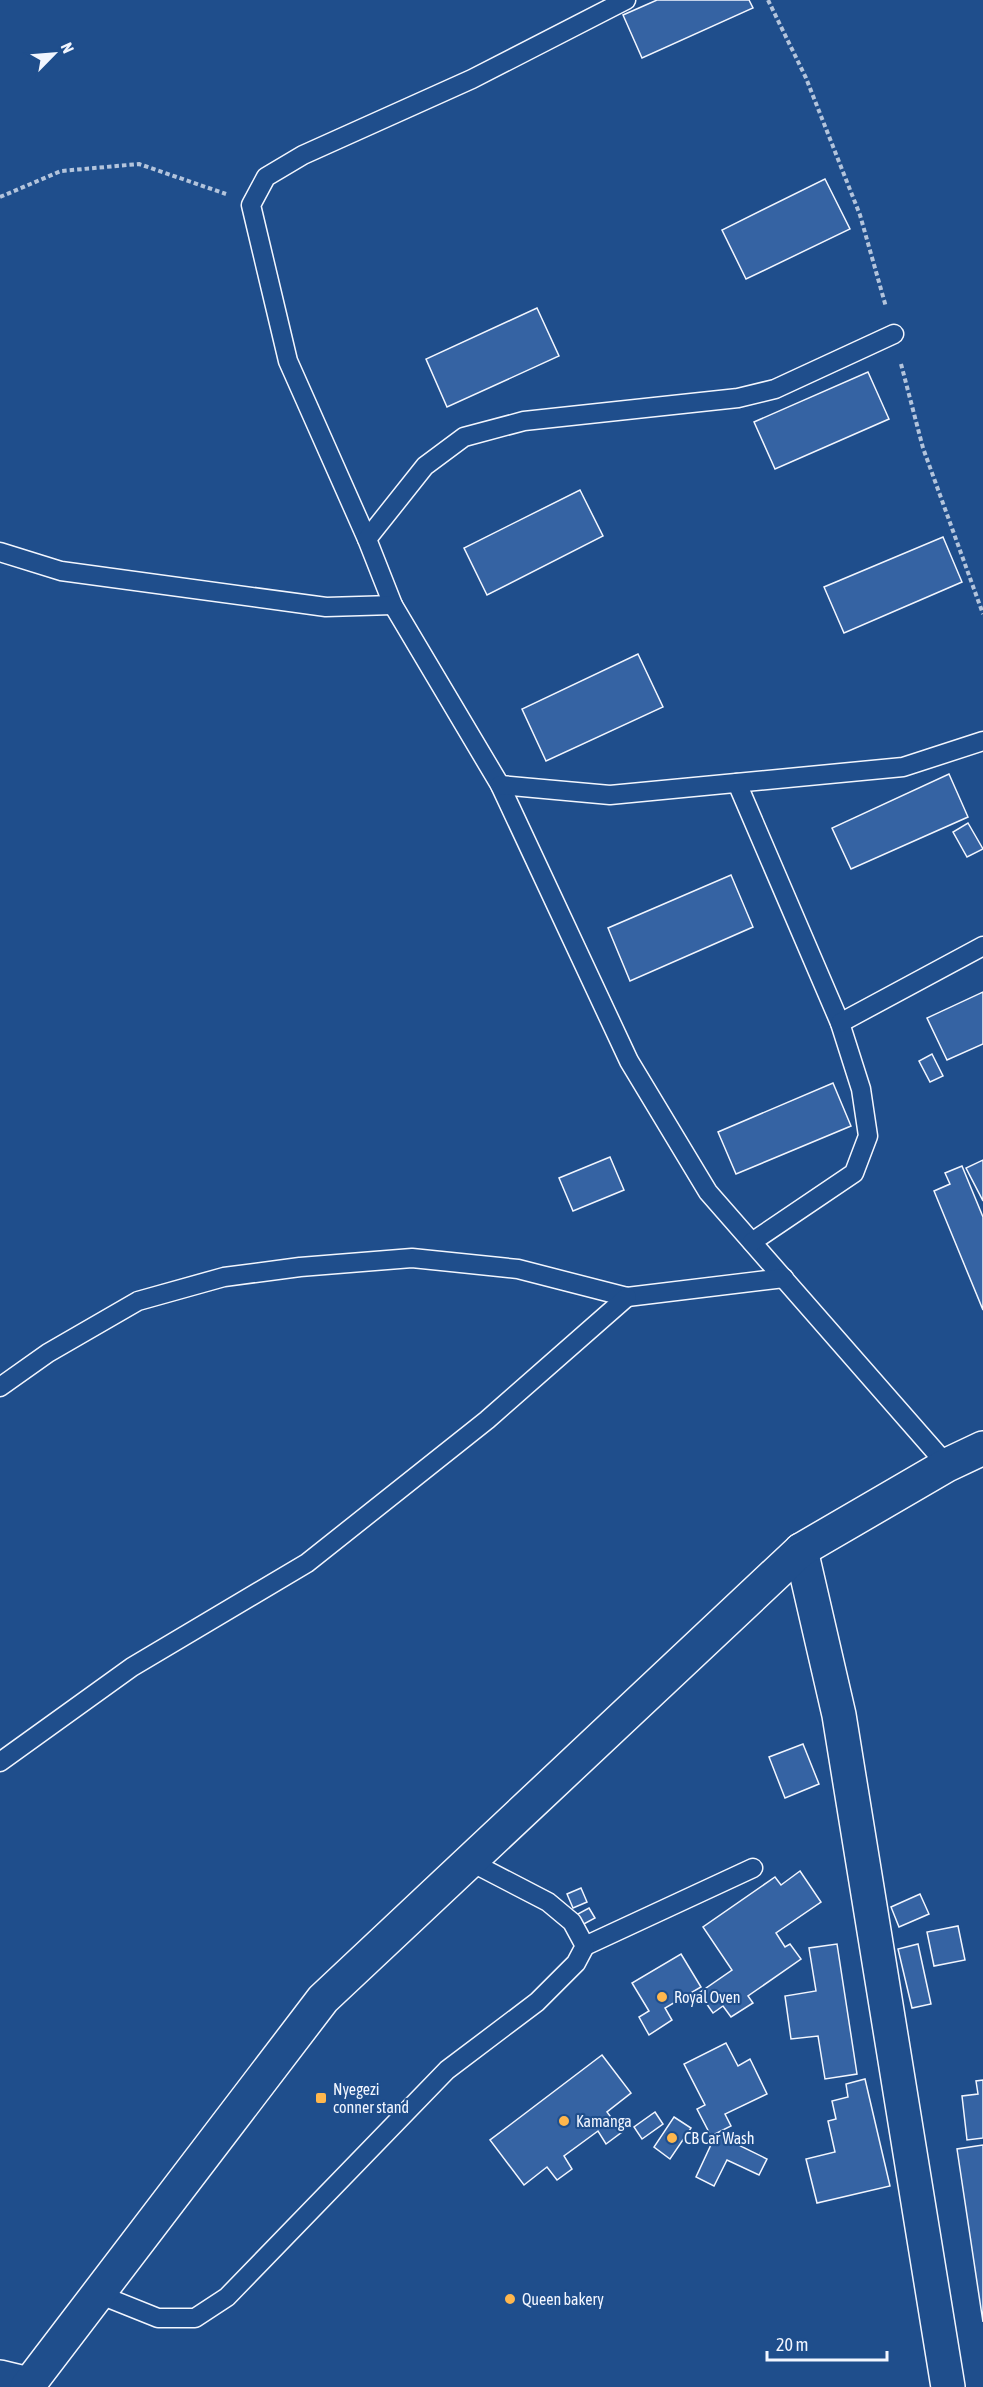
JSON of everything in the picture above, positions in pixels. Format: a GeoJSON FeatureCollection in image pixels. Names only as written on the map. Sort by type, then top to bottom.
{"type":"FeatureCollection","features":[{"type":"Feature","properties":{"kind":"main road"},"geometry":{"type":"LineString","coordinates":[[19,2383],[98,2294],[323,1998],[801,1550],[946,1465],[983,1448]]}},
{"type":"Feature","properties":{"kind":"main road"},"geometry":{"type":"LineString","coordinates":[[801,1550],[839,1715],[948,2387]]}},
{"type":"Feature","properties":{"kind":"lane"},"geometry":{"type":"LineString","coordinates":[[626,0],[472,79],[303,155],[266,177],[251,205],[288,361],[367,539],[393,605],[500,785],[563,924],[629,1060],[708,1192],[946,1465]]}},
{"type":"Feature","properties":{"kind":"lane"},"geometry":{"type":"LineString","coordinates":[[367,539],[425,466],[464,437],[524,421],[747,396],[775,389],[894,334]]}},
{"type":"Feature","properties":{"kind":"lane"},"geometry":{"type":"LineString","coordinates":[[0,552],[61,571],[326,608],[393,605]]}},
{"type":"Feature","properties":{"kind":"lane"},"geometry":{"type":"LineString","coordinates":[[500,785],[610,795],[903,767],[983,741]]}},
{"type":"Feature","properties":{"kind":"lane"},"geometry":{"type":"LineString","coordinates":[[737,783],[840,1023],[861,1089],[868,1136],[854,1173],[752,1242]]}},
{"type":"Feature","properties":{"kind":"lane"},"geometry":{"type":"LineString","coordinates":[[840,1023],[983,946]]}},
{"type":"Feature","properties":{"kind":"lane"},"geometry":{"type":"LineString","coordinates":[[0,1387],[48,1353],[138,1301],[224,1277],[300,1267],[412,1258],[518,1269],[627,1297],[784,1278]]}},
{"type":"Feature","properties":{"kind":"lane"},"geometry":{"type":"LineString","coordinates":[[0,1762],[132,1667],[307,1563],[488,1420],[627,1297]]}},
{"type":"Feature","properties":{"kind":"lane"},"geometry":{"type":"LineString","coordinates":[[469,1861],[548,1902],[572,1922],[585,1946]]}},
{"type":"Feature","properties":{"kind":"lane"},"geometry":{"type":"LineString","coordinates":[[98,2294],[158,2318],[195,2318],[227,2297],[447,2070],[537,2002],[576,1963],[585,1946],[753,1868]]}},
{"type":"Feature","properties":{"kind":"path"},"geometry":{"type":"LineString","coordinates":[[0,197],[61,171],[139,164],[195,182],[251,205]]}},
{"type":"Feature","properties":{"kind":"building"},"geometry":{"type":"Polygon","coordinates":[[[657,0],[749,0],[753,8],[642,58],[623,15],[657,0]]]}},
{"type":"Feature","properties":{"kind":"building"},"geometry":{"type":"Polygon","coordinates":[[[825,179],[850,229],[746,279],[722,230],[825,179]]]}},
{"type":"Feature","properties":{"kind":"building"},"geometry":{"type":"Polygon","coordinates":[[[537,308],[559,356],[447,407],[426,359],[537,308]]]}},
{"type":"Feature","properties":{"kind":"building"},"geometry":{"type":"Polygon","coordinates":[[[868,372],[889,419],[775,469],[754,422],[868,372]]]}},
{"type":"Feature","properties":{"kind":"building"},"geometry":{"type":"Polygon","coordinates":[[[580,490],[603,536],[487,595],[464,548],[580,490]]]}},
{"type":"Feature","properties":{"kind":"building"},"geometry":{"type":"Polygon","coordinates":[[[943,537],[962,582],[844,633],[824,587],[943,537]]]}},
{"type":"Feature","properties":{"kind":"building"},"geometry":{"type":"Polygon","coordinates":[[[638,654],[663,707],[546,761],[522,709],[638,654]]]}},
{"type":"Feature","properties":{"kind":"building"},"geometry":{"type":"Polygon","coordinates":[[[949,774],[968,817],[851,869],[832,828],[949,774]]]}},
{"type":"Feature","properties":{"kind":"building"},"geometry":{"type":"Polygon","coordinates":[[[968,823],[983,849],[967,857],[953,832],[968,823]]]}},
{"type":"Feature","properties":{"kind":"building"},"geometry":{"type":"Polygon","coordinates":[[[731,875],[753,927],[630,981],[608,928],[731,875]]]}},
{"type":"Feature","properties":{"kind":"building"},"geometry":{"type":"Polygon","coordinates":[[[983,992],[983,1044],[947,1060],[927,1018],[983,992]]]}},
{"type":"Feature","properties":{"kind":"building"},"geometry":{"type":"Polygon","coordinates":[[[932,1054],[943,1076],[930,1082],[919,1061],[932,1054]]]}},
{"type":"Feature","properties":{"kind":"building"},"geometry":{"type":"Polygon","coordinates":[[[833,1083],[851,1126],[736,1174],[718,1132],[833,1083]]]}},
{"type":"Feature","properties":{"kind":"building"},"geometry":{"type":"Polygon","coordinates":[[[610,1157],[624,1190],[573,1211],[559,1178],[610,1157]]]}},
{"type":"Feature","properties":{"kind":"building"},"geometry":{"type":"Polygon","coordinates":[[[983,1160],[983,1201],[966,1168],[983,1160]]]}},
{"type":"Feature","properties":{"kind":"building"},"geometry":{"type":"Polygon","coordinates":[[[962,1166],[983,1217],[983,1310],[934,1191],[950,1184],[945,1173],[962,1166]]]}},
{"type":"Feature","properties":{"kind":"building"},"geometry":{"type":"Polygon","coordinates":[[[803,1744],[819,1784],[785,1798],[769,1757],[803,1744]]]}},
{"type":"Feature","properties":{"kind":"building"},"geometry":{"type":"Polygon","coordinates":[[[800,1871],[821,1902],[776,1933],[785,1947],[790,1944],[801,1959],[748,1996],[753,2003],[731,2017],[723,2006],[713,2013],[699,1993],[732,1970],[703,1927],[775,1877],[781,1885],[800,1871]]]}},
{"type":"Feature","properties":{"kind":"building"},"geometry":{"type":"Polygon","coordinates":[[[581,1888],[587,1902],[573,1908],[567,1894],[581,1888]]]}},
{"type":"Feature","properties":{"kind":"building"},"geometry":{"type":"Polygon","coordinates":[[[920,1894],[929,1914],[899,1927],[891,1907],[920,1894]]]}},
{"type":"Feature","properties":{"kind":"building"},"geometry":{"type":"Polygon","coordinates":[[[589,1908],[595,1918],[582,1925],[576,1915],[589,1908]]]}},
{"type":"Feature","properties":{"kind":"building"},"geometry":{"type":"Polygon","coordinates":[[[958,1926],[965,1960],[934,1966],[927,1932],[958,1926]]]}},
{"type":"Feature","properties":{"kind":"building"},"geometry":{"type":"Polygon","coordinates":[[[837,1944],[857,2074],[825,2079],[818,2036],[791,2039],[785,1996],[816,1991],[809,1948],[837,1944]]]}},
{"type":"Feature","properties":{"kind":"building"},"geometry":{"type":"Polygon","coordinates":[[[918,1944],[931,2004],[912,2008],[898,1949],[918,1944]]]}},
{"type":"Feature","properties":{"kind":"building","name":"Royal Oven"},"geometry":{"type":"Polygon","coordinates":[[[681,1954],[701,1987],[665,2008],[672,2020],[649,2035],[639,2017],[649,2011],[632,1983],[681,1954]]]}},
{"type":"Feature","properties":{"kind":"building"},"geometry":{"type":"Polygon","coordinates":[[[726,2043],[738,2066],[750,2059],[767,2094],[725,2114],[731,2126],[711,2136],[697,2109],[705,2105],[684,2064],[726,2043]]]}},
{"type":"Feature","properties":{"kind":"building","name":"Kamanga"},"geometry":{"type":"Polygon","coordinates":[[[602,2055],[631,2093],[607,2112],[622,2132],[606,2144],[598,2131],[564,2156],[572,2169],[557,2180],[547,2167],[524,2185],[490,2140],[602,2055]]]}},
{"type":"Feature","properties":{"kind":"building"},"geometry":{"type":"Polygon","coordinates":[[[865,2079],[890,2186],[817,2203],[806,2159],[835,2152],[828,2121],[836,2119],[832,2101],[848,2097],[846,2084],[865,2079]]]}},
{"type":"Feature","properties":{"kind":"building"},"geometry":{"type":"Polygon","coordinates":[[[983,2080],[983,2138],[967,2140],[962,2096],[978,2094],[976,2081],[983,2080]]]}},
{"type":"Feature","properties":{"kind":"building"},"geometry":{"type":"Polygon","coordinates":[[[655,2112],[663,2124],[642,2139],[634,2127],[655,2112]]]}},
{"type":"Feature","properties":{"kind":"building","name":"CB Car Wash"},"geometry":{"type":"Polygon","coordinates":[[[674,2117],[691,2128],[670,2159],[654,2147],[674,2117]]]}},
{"type":"Feature","properties":{"kind":"building"},"geometry":{"type":"Polygon","coordinates":[[[716,2134],[767,2159],[759,2175],[727,2160],[714,2186],[696,2177],[716,2134]]]}},
{"type":"Feature","properties":{"kind":"building"},"geometry":{"type":"Polygon","coordinates":[[[983,2145],[983,2322],[957,2149],[983,2145]]]}},
{"type":"Feature","properties":{"kind":"place","name":"Royal Oven"},"geometry":{"type":"Point","coordinates":[662,1997]}},
{"type":"Feature","properties":{"kind":"place","name":"Nyegezi conner stand"},"geometry":{"type":"Point","coordinates":[321,2098]}},
{"type":"Feature","properties":{"kind":"place","name":"Kamanga"},"geometry":{"type":"Point","coordinates":[564,2121]}},
{"type":"Feature","properties":{"kind":"place","name":"CB Car Wash"},"geometry":{"type":"Point","coordinates":[672,2138]}},
{"type":"Feature","properties":{"kind":"place","name":"Queen bakery"},"geometry":{"type":"Point","coordinates":[510,2299]}}]}
